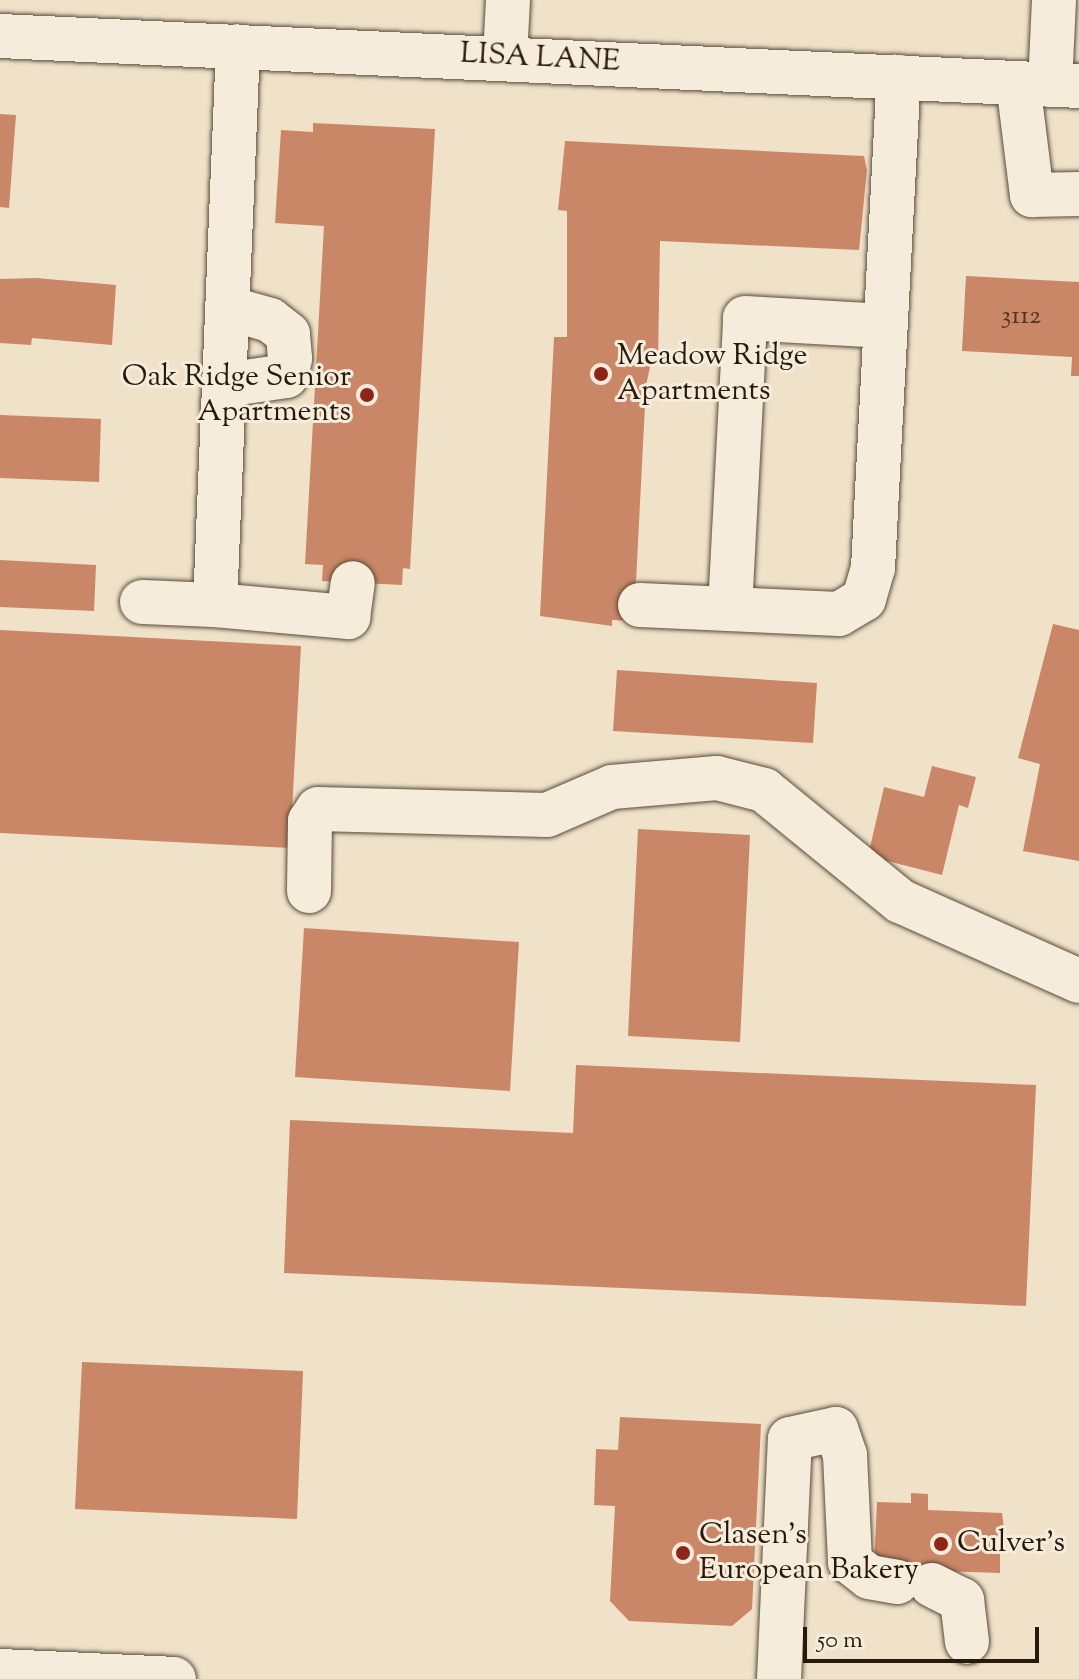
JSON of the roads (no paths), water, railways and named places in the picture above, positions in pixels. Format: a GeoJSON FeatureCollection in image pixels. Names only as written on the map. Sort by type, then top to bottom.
{"type":"FeatureCollection","features":[{"type":"Feature","properties":{"kind":"street"},"geometry":{"type":"LineString","coordinates":[[505,57],[508,0]]}},
{"type":"Feature","properties":{"kind":"street"},"geometry":{"type":"LineString","coordinates":[[1054,0],[1049,85],[1032,195],[1079,194]]}},
{"type":"Feature","properties":{"kind":"street","name":"LISA LANE"},"geometry":{"type":"LineString","coordinates":[[0,36],[505,57],[1049,85]]}},
{"type":"Feature","properties":{"kind":"street"},"geometry":{"type":"LineString","coordinates":[[215,605],[238,46]]}},
{"type":"Feature","properties":{"kind":"street"},"geometry":{"type":"LineString","coordinates":[[640,605],[839,614],[864,599],[873,568],[899,77]]}},
{"type":"Feature","properties":{"kind":"street"},"geometry":{"type":"LineString","coordinates":[[225,385],[286,376],[290,358],[288,334],[270,320],[228,308]]}},
{"type":"Feature","properties":{"kind":"street"},"geometry":{"type":"LineString","coordinates":[[730,609],[745,318],[885,326]]}},
{"type":"Feature","properties":{"kind":"street"},"geometry":{"type":"LineString","coordinates":[[142,602],[348,617],[353,583]]}},
{"type":"Feature","properties":{"kind":"street"},"geometry":{"type":"LineString","coordinates":[[309,891],[310,821],[318,809],[547,815],[612,787],[717,778],[764,790],[900,901],[1079,981]]}},
{"type":"Feature","properties":{"kind":"street"},"geometry":{"type":"LineString","coordinates":[[779,1679],[790,1439],[836,1429],[845,1455],[850,1562],[869,1577],[915,1583],[962,1600],[967,1642]]}},
{"type":"Feature","properties":{"kind":"street"},"geometry":{"type":"LineString","coordinates":[[0,1671],[174,1679]]}},
{"type":"Feature","properties":{"kind":"place","name":"Meadow Ridge Apartments"},"geometry":{"type":"Point","coordinates":[601,374]}},
{"type":"Feature","properties":{"kind":"place","name":"Oak Ridge Senior Apartments"},"geometry":{"type":"Point","coordinates":[367,395]}},
{"type":"Feature","properties":{"kind":"place","name":"Culver's"},"geometry":{"type":"Point","coordinates":[941,1544]}},
{"type":"Feature","properties":{"kind":"place","name":"Clasen's European Bakery"},"geometry":{"type":"Point","coordinates":[683,1553]}}]}
